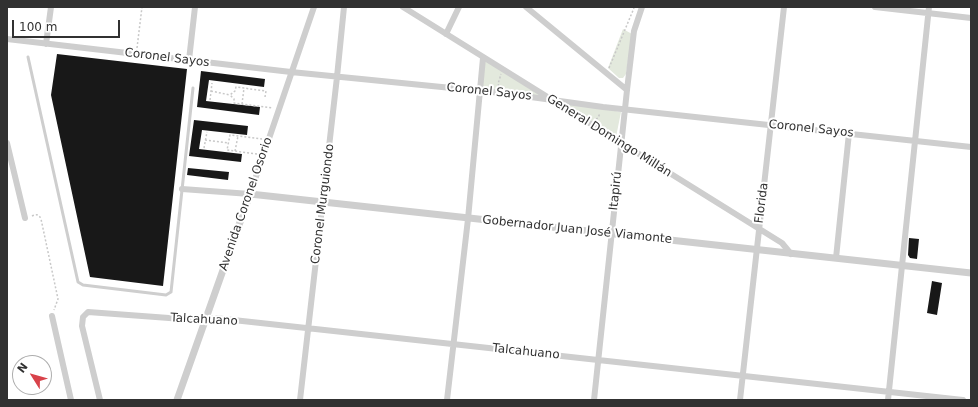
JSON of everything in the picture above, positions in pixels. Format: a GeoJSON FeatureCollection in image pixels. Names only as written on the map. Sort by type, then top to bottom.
{"type":"FeatureCollection","features":[{"type":"Feature","properties":{"kind":"street"},"geometry":{"type":"LineString","coordinates":[[46,44],[51,7]]}},
{"type":"Feature","properties":{"kind":"street"},"geometry":{"type":"LineString","coordinates":[[189,60],[195,7]]}},
{"type":"Feature","properties":{"kind":"street","name":"Avenida Coronel Osorio"},"geometry":{"type":"LineString","coordinates":[[177,400],[314,7]]}},
{"type":"Feature","properties":{"kind":"street","name":"Coronel Murguiondo"},"geometry":{"type":"LineString","coordinates":[[300,400],[344,7]]}},
{"type":"Feature","properties":{"kind":"street","name":"General Domingo Millán"},"geometry":{"type":"LineString","coordinates":[[403,7],[782,243],[791,254]]}},
{"type":"Feature","properties":{"kind":"street"},"geometry":{"type":"LineString","coordinates":[[446,34],[459,7]]}},
{"type":"Feature","properties":{"kind":"street"},"geometry":{"type":"LineString","coordinates":[[526,7],[627,90]]}},
{"type":"Feature","properties":{"kind":"street","name":"Itapirú"},"geometry":{"type":"LineString","coordinates":[[594,400],[634,31],[642,7]]}},
{"type":"Feature","properties":{"kind":"street","name":"Florida"},"geometry":{"type":"LineString","coordinates":[[740,400],[784,7]]}},
{"type":"Feature","properties":{"kind":"street"},"geometry":{"type":"LineString","coordinates":[[875,7],[928,10],[971,18]]}},
{"type":"Feature","properties":{"kind":"street"},"geometry":{"type":"LineString","coordinates":[[888,400],[928,10]]}},
{"type":"Feature","properties":{"kind":"street","name":"Coronel Sayos"},"geometry":{"type":"LineString","coordinates":[[7,39],[291,72],[502,93],[603,107],[625,108],[971,147]]}},
{"type":"Feature","properties":{"kind":"street"},"geometry":{"type":"LineString","coordinates":[[447,400],[468,219],[484,58]]}},
{"type":"Feature","properties":{"kind":"street"},"geometry":{"type":"LineString","coordinates":[[836,258],[849,133]]}},
{"type":"Feature","properties":{"kind":"street"},"geometry":{"type":"LineString","coordinates":[[7,143],[10,168],[25,218]]}},
{"type":"Feature","properties":{"kind":"street","name":"Gobernador Juan José Viamonte"},"geometry":{"type":"LineString","coordinates":[[182,189],[250,194],[971,273]]}},
{"type":"Feature","properties":{"kind":"street","name":"Talcahuano"},"geometry":{"type":"LineString","coordinates":[[100,400],[82,326],[83,317],[88,312],[205,320],[215,318],[963,400]]}},
{"type":"Feature","properties":{"kind":"street"},"geometry":{"type":"LineString","coordinates":[[52,316],[71,400]]}},
{"type":"Feature","properties":{"kind":"lane"},"geometry":{"type":"LineString","coordinates":[[28,57],[78,282],[80,284],[168,295],[172,290],[193,88]]}},
{"type":"Feature","properties":{"kind":"path"},"geometry":{"type":"LineString","coordinates":[[136,54],[142,7]]}},
{"type":"Feature","properties":{"kind":"path"},"geometry":{"type":"LineString","coordinates":[[607,73],[634,7]]}},
{"type":"Feature","properties":{"kind":"path"},"geometry":{"type":"LineString","coordinates":[[502,70],[498,84],[502,93]]}},
{"type":"Feature","properties":{"kind":"path"},"geometry":{"type":"LineString","coordinates":[[210,100],[212,83]]}},
{"type":"Feature","properties":{"kind":"path"},"geometry":{"type":"LineString","coordinates":[[211,92],[230,94],[235,91],[236,87],[266,91],[265,97]]}},
{"type":"Feature","properties":{"kind":"path"},"geometry":{"type":"LineString","coordinates":[[242,104],[244,88]]}},
{"type":"Feature","properties":{"kind":"path"},"geometry":{"type":"LineString","coordinates":[[230,94],[234,99],[234,103],[279,109]]}},
{"type":"Feature","properties":{"kind":"path"},"geometry":{"type":"LineString","coordinates":[[591,125],[593,121],[598,118],[603,107]]}},
{"type":"Feature","properties":{"kind":"path"},"geometry":{"type":"LineString","coordinates":[[204,148],[206,132]]}},
{"type":"Feature","properties":{"kind":"path"},"geometry":{"type":"LineString","coordinates":[[263,155],[227,150],[230,135],[268,139]]}},
{"type":"Feature","properties":{"kind":"path"},"geometry":{"type":"LineString","coordinates":[[235,151],[238,136]]}},
{"type":"Feature","properties":{"kind":"path"},"geometry":{"type":"LineString","coordinates":[[205,140],[228,143]]}},
{"type":"Feature","properties":{"kind":"path"},"geometry":{"type":"LineString","coordinates":[[25,218],[36,214],[40,216],[41,219],[58,299],[52,316]]}},
{"type":"Feature","properties":{"kind":"shaded area"},"geometry":{"type":"Polygon","coordinates":[[[623,29],[632,34],[626,74],[623,78],[619,78],[608,68],[623,29]]]}},
{"type":"Feature","properties":{"kind":"shaded area"},"geometry":{"type":"Polygon","coordinates":[[[483,58],[549,99],[480,91],[483,58]]]}},
{"type":"Feature","properties":{"kind":"shaded area"},"geometry":{"type":"Polygon","coordinates":[[[549,99],[621,112],[616,137],[549,99]]]}},
{"type":"Feature","properties":{"kind":"building"},"geometry":{"type":"Polygon","coordinates":[[[57,54],[187,69],[163,286],[90,277],[51,95],[57,54]]]}},
{"type":"Feature","properties":{"kind":"building"},"geometry":{"type":"Polygon","coordinates":[[[201,71],[265,79],[264,87],[209,80],[206,101],[260,107],[259,115],[197,107],[201,71]]]}},
{"type":"Feature","properties":{"kind":"building"},"geometry":{"type":"Polygon","coordinates":[[[194,120],[248,126],[247,135],[202,130],[199,149],[242,154],[241,162],[189,156],[194,120]]]}},
{"type":"Feature","properties":{"kind":"building"},"geometry":{"type":"Polygon","coordinates":[[[188,168],[229,172],[228,180],[187,175],[188,168]]]}},
{"type":"Feature","properties":{"kind":"building"},"geometry":{"type":"Polygon","coordinates":[[[909,238],[919,239],[917,259],[910,258],[908,255],[909,238]]]}},
{"type":"Feature","properties":{"kind":"building"},"geometry":{"type":"Polygon","coordinates":[[[932,281],[942,283],[937,315],[927,313],[932,281]]]}}]}
